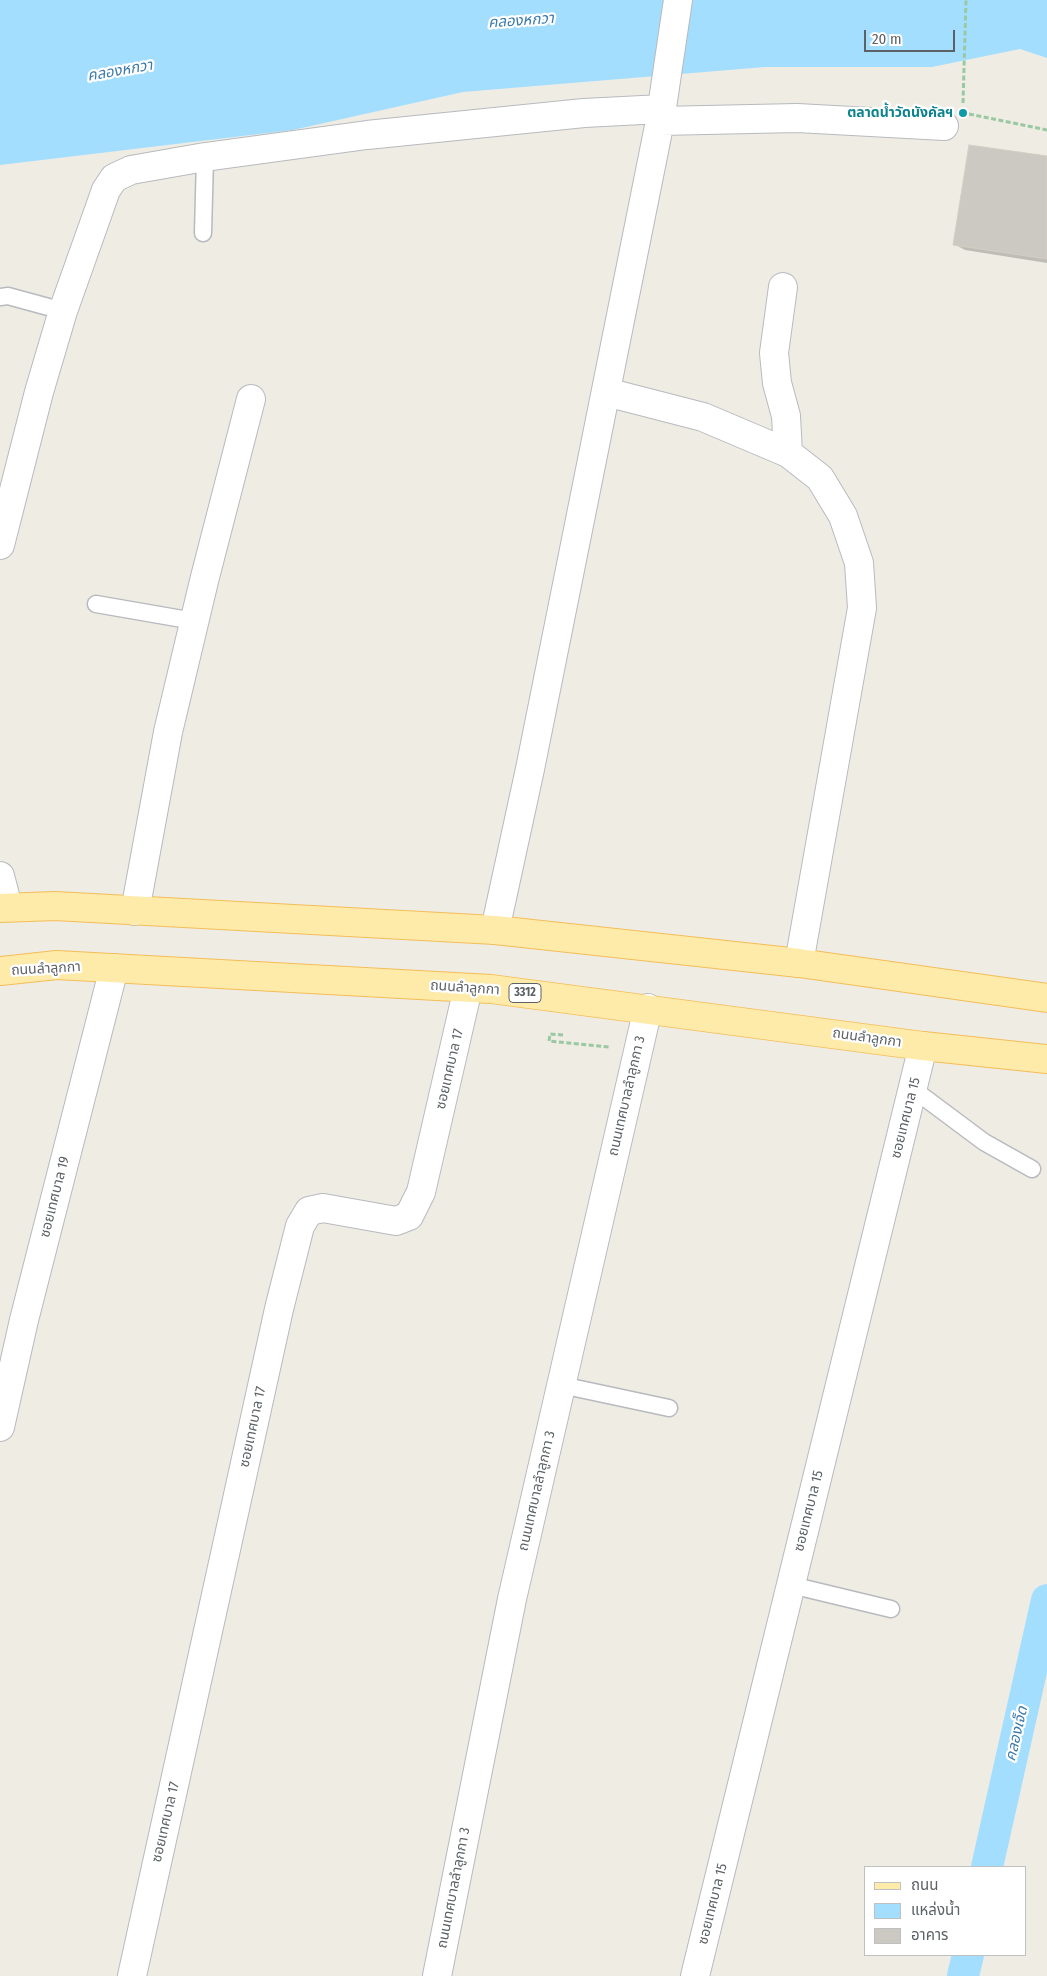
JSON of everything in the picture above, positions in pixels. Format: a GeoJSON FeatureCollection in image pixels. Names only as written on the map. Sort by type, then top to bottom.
{"type":"FeatureCollection","features":[{"type":"Feature","properties":{"kind":"main road"},"geometry":{"type":"LineString","coordinates":[[4,908],[55,906],[496,930],[799,963],[1047,998]]}},
{"type":"Feature","properties":{"kind":"main road","name":"ถนนลำลูกกา"},"geometry":{"type":"LineString","coordinates":[[0,971],[57,965],[468,988],[648,1008],[923,1046],[1047,1059]]}},
{"type":"Feature","properties":{"kind":"street"},"geometry":{"type":"LineString","coordinates":[[496,930],[662,107],[678,0]]}},
{"type":"Feature","properties":{"kind":"street"},"geometry":{"type":"LineString","coordinates":[[0,545],[39,392],[63,311],[106,190],[114,178],[131,170],[205,157],[377,134],[662,107],[797,118],[953,119]]}},
{"type":"Feature","properties":{"kind":"street"},"geometry":{"type":"LineString","coordinates":[[783,286],[774,353],[777,383],[786,416],[788,453]]}},
{"type":"Feature","properties":{"kind":"street"},"geometry":{"type":"LineString","coordinates":[[606,392],[703,417],[788,453],[820,478],[843,516],[859,563],[862,608],[799,963]]}},
{"type":"Feature","properties":{"kind":"street"},"geometry":{"type":"LineString","coordinates":[[135,911],[168,732],[194,621],[251,399]]}},
{"type":"Feature","properties":{"kind":"street"},"geometry":{"type":"LineString","coordinates":[[0,876],[4,908]]}},
{"type":"Feature","properties":{"kind":"street","name":"ซอยเทศบาล 19"},"geometry":{"type":"LineString","coordinates":[[0,1428],[24,1320],[114,968]]}},
{"type":"Feature","properties":{"kind":"street","name":"ซอยเทศบาล 17"},"geometry":{"type":"LineString","coordinates":[[132,1976],[279,1309],[300,1226],[310,1211],[323,1208],[396,1221],[409,1216],[416,1207],[468,988]]}},
{"type":"Feature","properties":{"kind":"street","name":"ถนนเทศบาลลำลูกกา 3"},"geometry":{"type":"LineString","coordinates":[[437,1976],[512,1599],[648,1008]]}},
{"type":"Feature","properties":{"kind":"street","name":"ซอยเทศบาล 15"},"geometry":{"type":"LineString","coordinates":[[695,1976],[923,1046]]}},
{"type":"Feature","properties":{"kind":"lane"},"geometry":{"type":"LineString","coordinates":[[203,232],[205,157]]}},
{"type":"Feature","properties":{"kind":"lane"},"geometry":{"type":"LineString","coordinates":[[0,297],[8,296],[63,311]]}},
{"type":"Feature","properties":{"kind":"lane"},"geometry":{"type":"LineString","coordinates":[[96,604],[194,621]]}},
{"type":"Feature","properties":{"kind":"lane"},"geometry":{"type":"LineString","coordinates":[[913,1089],[984,1142],[1032,1169]]}},
{"type":"Feature","properties":{"kind":"lane"},"geometry":{"type":"LineString","coordinates":[[561,1385],[668,1408]]}},
{"type":"Feature","properties":{"kind":"lane"},"geometry":{"type":"LineString","coordinates":[[791,1585],[891,1609]]}},
{"type":"Feature","properties":{"kind":"path"},"geometry":{"type":"LineString","coordinates":[[963,106],[966,0]]}},
{"type":"Feature","properties":{"kind":"path"},"geometry":{"type":"LineString","coordinates":[[953,119],[1047,130]]}},
{"type":"Feature","properties":{"kind":"path"},"geometry":{"type":"LineString","coordinates":[[563,1035],[550,1034],[549,1041],[615,1048]]}},
{"type":"Feature","properties":{"kind":"water","name":"คลองหกวา"},"geometry":{"type":"Polygon","coordinates":[[[0,0],[1047,0],[1047,58],[1020,49],[932,67],[765,67],[463,92],[293,130],[0,165],[0,0]]]}},
{"type":"Feature","properties":{"kind":"building"},"geometry":{"type":"Polygon","coordinates":[[[969,145],[1047,156],[1047,259],[953,245],[969,145]]]}},
{"type":"Feature","properties":{"kind":"waterway","name":"คลองเจ็ด"},"geometry":{"type":"LineString","coordinates":[[987,1866],[1047,1600]]}},
{"type":"Feature","properties":{"kind":"waterway","name":"คลองเจ็ด"},"geometry":{"type":"LineString","coordinates":[[963,1976],[968,1956]]}},
{"type":"Feature","properties":{"kind":"place","name":"ตลาดน้ำวัดนังคัลฯ"},"geometry":{"type":"Point","coordinates":[963,113]}}]}
